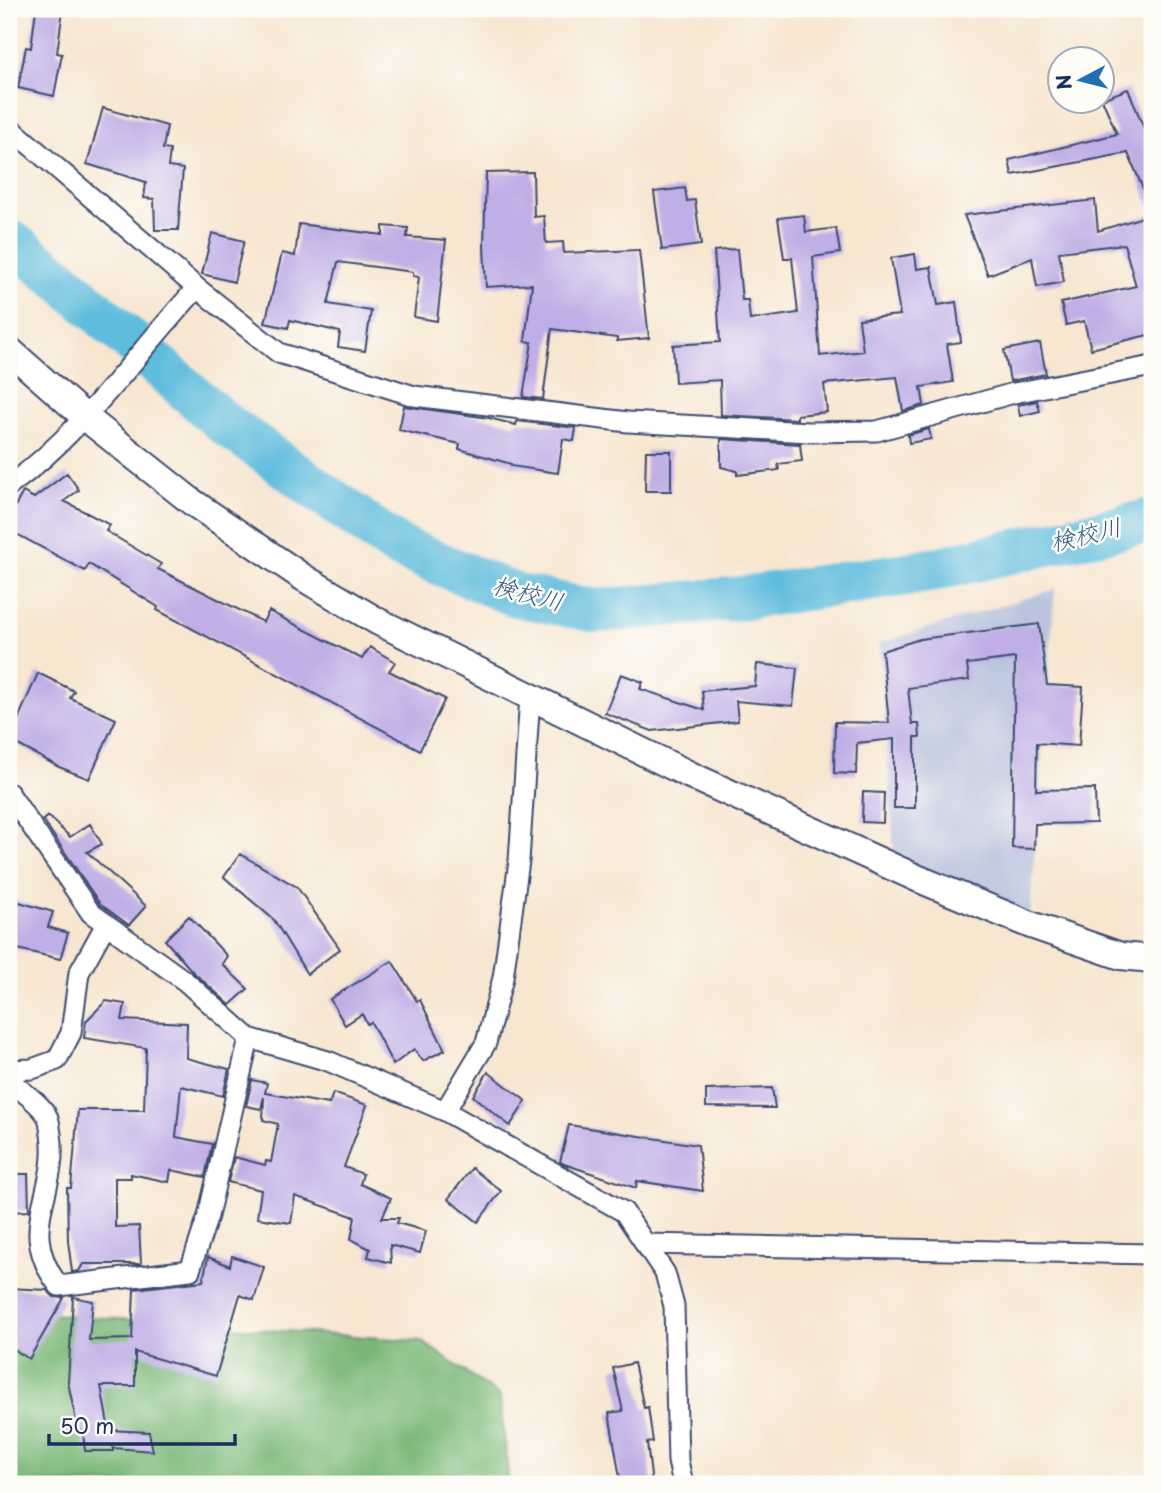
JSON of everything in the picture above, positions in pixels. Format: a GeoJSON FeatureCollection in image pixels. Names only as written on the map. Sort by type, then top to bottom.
{"type":"FeatureCollection","features":[{"type":"Feature","properties":{"kind":"street"},"geometry":{"type":"LineString","coordinates":[[9,127],[197,288],[279,353],[414,396],[628,422],[809,432],[877,431],[1014,393],[1152,366]]}},
{"type":"Feature","properties":{"kind":"street"},"geometry":{"type":"LineString","coordinates":[[9,486],[32,469],[92,411],[197,288]]}},
{"type":"Feature","properties":{"kind":"street"},"geometry":{"type":"LineString","coordinates":[[9,350],[92,411],[192,502],[304,578],[377,621],[690,775],[919,879],[1044,930],[1121,956],[1152,959]]}},
{"type":"Feature","properties":{"kind":"street"},"geometry":{"type":"LineString","coordinates":[[445,1111],[486,1043],[503,978],[519,861],[530,696]]}},
{"type":"Feature","properties":{"kind":"street"},"geometry":{"type":"LineString","coordinates":[[9,793],[91,913],[186,981],[249,1038],[328,1061],[445,1111],[624,1212],[665,1273],[674,1306],[678,1461],[683,1484]]}},
{"type":"Feature","properties":{"kind":"street"},"geometry":{"type":"LineString","coordinates":[[9,1070],[32,1069],[57,1060],[71,1033],[79,973],[106,924]]}},
{"type":"Feature","properties":{"kind":"street"},"geometry":{"type":"LineString","coordinates":[[9,1080],[48,1117],[53,1148],[37,1222],[40,1252],[47,1270],[59,1286],[190,1270],[208,1216],[249,1038]]}},
{"type":"Feature","properties":{"kind":"street"},"geometry":{"type":"LineString","coordinates":[[645,1244],[1152,1254]]}},
{"type":"Feature","properties":{"kind":"shaded area"},"geometry":{"type":"Polygon","coordinates":[[[1055,589],[1030,915],[894,853],[880,643],[1055,589]]]}},
{"type":"Feature","properties":{"kind":"green space"},"geometry":{"type":"Polygon","coordinates":[[[9,1311],[421,1341],[500,1396],[509,1484],[9,1484],[9,1311]]]}},
{"type":"Feature","properties":{"kind":"building"},"geometry":{"type":"Polygon","coordinates":[[[36,9],[63,9],[57,53],[62,54],[54,96],[18,88],[26,47],[31,48],[36,9]]]}},
{"type":"Feature","properties":{"kind":"building"},"geometry":{"type":"Polygon","coordinates":[[[1128,89],[1152,148],[1152,210],[1128,153],[1012,175],[1009,160],[1117,134],[1109,116],[1116,116],[1116,94],[1128,89]]]}},
{"type":"Feature","properties":{"kind":"building"},"geometry":{"type":"Polygon","coordinates":[[[103,108],[167,126],[163,149],[170,150],[168,167],[183,169],[178,230],[155,230],[154,199],[144,198],[146,182],[87,164],[103,108]]]}},
{"type":"Feature","properties":{"kind":"building"},"geometry":{"type":"Polygon","coordinates":[[[533,172],[534,217],[544,216],[546,243],[563,242],[564,253],[639,250],[649,338],[617,341],[617,338],[552,329],[543,399],[523,397],[532,342],[525,341],[532,284],[486,287],[484,246],[486,173],[533,172]]]}},
{"type":"Feature","properties":{"kind":"building"},"geometry":{"type":"Polygon","coordinates":[[[685,188],[687,201],[695,200],[701,245],[662,250],[654,192],[685,188]]]}},
{"type":"Feature","properties":{"kind":"building"},"geometry":{"type":"Polygon","coordinates":[[[1095,200],[1098,231],[1152,214],[1152,334],[1091,349],[1084,321],[1066,325],[1061,303],[1136,286],[1124,244],[1059,252],[1064,282],[1037,287],[1032,258],[988,275],[964,215],[1095,200]]]}},
{"type":"Feature","properties":{"kind":"building"},"geometry":{"type":"Polygon","coordinates":[[[804,215],[806,232],[836,228],[840,253],[813,257],[820,356],[863,351],[859,319],[900,315],[891,258],[915,254],[917,269],[931,267],[938,305],[956,302],[961,342],[947,344],[953,382],[921,387],[924,405],[903,411],[897,377],[824,384],[827,412],[797,415],[797,419],[721,415],[720,380],[675,383],[673,345],[720,342],[714,251],[737,249],[742,300],[748,300],[750,320],[798,313],[792,258],[784,258],[778,218],[804,215]]]}},
{"type":"Feature","properties":{"kind":"building"},"geometry":{"type":"Polygon","coordinates":[[[299,224],[383,235],[383,226],[408,228],[407,237],[446,240],[437,321],[414,317],[419,277],[413,276],[413,272],[338,262],[328,304],[371,311],[365,351],[338,347],[340,332],[290,320],[288,328],[265,323],[282,253],[295,256],[299,224]]]}},
{"type":"Feature","properties":{"kind":"building"},"geometry":{"type":"Polygon","coordinates":[[[212,233],[244,241],[234,282],[202,274],[212,233]]]}},
{"type":"Feature","properties":{"kind":"building"},"geometry":{"type":"Polygon","coordinates":[[[1040,343],[1046,374],[1010,381],[1004,350],[1040,343]]]}},
{"type":"Feature","properties":{"kind":"building"},"geometry":{"type":"Polygon","coordinates":[[[1037,401],[1040,411],[1020,416],[1018,405],[1037,401]]]}},
{"type":"Feature","properties":{"kind":"building"},"geometry":{"type":"Polygon","coordinates":[[[404,406],[489,418],[516,425],[517,421],[576,428],[574,441],[563,439],[558,473],[511,466],[459,449],[460,444],[399,430],[404,406]]]}},
{"type":"Feature","properties":{"kind":"building"},"geometry":{"type":"Polygon","coordinates":[[[929,429],[931,439],[909,443],[908,435],[929,429]]]}},
{"type":"Feature","properties":{"kind":"building"},"geometry":{"type":"Polygon","coordinates":[[[721,439],[800,444],[802,461],[778,464],[779,470],[737,475],[737,471],[721,467],[721,439]]]}},
{"type":"Feature","properties":{"kind":"building"},"geometry":{"type":"Polygon","coordinates":[[[646,451],[671,451],[671,491],[645,491],[646,451]]]}},
{"type":"Feature","properties":{"kind":"building"},"geometry":{"type":"Polygon","coordinates":[[[67,473],[79,490],[64,501],[110,525],[106,531],[161,564],[158,569],[263,622],[269,611],[362,659],[370,647],[395,662],[389,671],[445,699],[420,750],[157,610],[158,607],[89,564],[85,571],[9,530],[9,517],[23,492],[34,498],[67,473]]]}},
{"type":"Feature","properties":{"kind":"building"},"geometry":{"type":"Polygon","coordinates":[[[1039,624],[1047,685],[1083,687],[1079,746],[1037,743],[1036,790],[1095,789],[1096,823],[1035,824],[1034,849],[1012,848],[1015,658],[967,664],[969,680],[908,688],[912,724],[919,724],[920,737],[915,737],[915,808],[894,808],[894,739],[857,743],[856,774],[834,773],[835,722],[889,723],[882,651],[920,639],[1039,624]]]}},
{"type":"Feature","properties":{"kind":"building"},"geometry":{"type":"Polygon","coordinates":[[[757,664],[797,668],[793,706],[736,701],[738,721],[652,731],[605,713],[621,674],[643,682],[640,689],[704,710],[702,691],[755,686],[757,664]]]}},
{"type":"Feature","properties":{"kind":"building"},"geometry":{"type":"Polygon","coordinates":[[[38,673],[74,691],[70,698],[116,719],[89,779],[59,767],[9,740],[38,673]]]}},
{"type":"Feature","properties":{"kind":"building"},"geometry":{"type":"Polygon","coordinates":[[[863,792],[884,793],[883,823],[862,822],[863,792]]]}},
{"type":"Feature","properties":{"kind":"building"},"geometry":{"type":"Polygon","coordinates":[[[48,816],[70,837],[90,824],[102,844],[87,852],[146,906],[129,925],[100,904],[43,820],[48,816]]]}},
{"type":"Feature","properties":{"kind":"building"},"geometry":{"type":"Polygon","coordinates":[[[240,854],[297,887],[340,949],[307,974],[274,920],[224,877],[240,854]]]}},
{"type":"Feature","properties":{"kind":"building"},"geometry":{"type":"Polygon","coordinates":[[[9,899],[53,912],[48,927],[68,933],[60,959],[9,947],[9,899]]]}},
{"type":"Feature","properties":{"kind":"building"},"geometry":{"type":"Polygon","coordinates":[[[189,916],[227,956],[222,964],[248,989],[230,1005],[192,971],[165,940],[189,916]]]}},
{"type":"Feature","properties":{"kind":"building"},"geometry":{"type":"Polygon","coordinates":[[[392,961],[417,1001],[420,1000],[445,1050],[423,1061],[414,1049],[393,1065],[371,1022],[367,1024],[362,1014],[345,1025],[330,999],[392,961]]]}},
{"type":"Feature","properties":{"kind":"building"},"geometry":{"type":"Polygon","coordinates":[[[106,1001],[125,1004],[122,1020],[187,1023],[186,1058],[229,1069],[223,1096],[181,1086],[176,1137],[212,1144],[205,1177],[171,1170],[169,1182],[131,1174],[131,1178],[115,1178],[115,1227],[139,1226],[141,1264],[83,1264],[79,1271],[72,1272],[68,1241],[67,1188],[71,1188],[78,1110],[144,1110],[146,1048],[84,1038],[86,1021],[106,1001]]]}},
{"type":"Feature","properties":{"kind":"building"},"geometry":{"type":"Polygon","coordinates":[[[488,1072],[526,1101],[510,1126],[473,1096],[488,1072]]]}},
{"type":"Feature","properties":{"kind":"building"},"geometry":{"type":"Polygon","coordinates":[[[252,1080],[267,1083],[265,1093],[329,1104],[333,1093],[367,1105],[344,1167],[363,1174],[360,1184],[391,1198],[382,1218],[399,1218],[397,1223],[426,1231],[420,1253],[390,1245],[391,1263],[368,1257],[370,1249],[351,1239],[355,1217],[295,1196],[291,1223],[257,1218],[261,1190],[228,1182],[234,1157],[265,1165],[266,1161],[271,1162],[278,1124],[263,1120],[264,1097],[261,1109],[246,1106],[252,1080]]]}},
{"type":"Feature","properties":{"kind":"building"},"geometry":{"type":"Polygon","coordinates":[[[772,1088],[775,1108],[706,1107],[706,1090],[772,1088]]]}},
{"type":"Feature","properties":{"kind":"building"},"geometry":{"type":"Polygon","coordinates":[[[569,1125],[698,1145],[703,1191],[637,1181],[636,1188],[564,1164],[560,1162],[569,1125]]]}},
{"type":"Feature","properties":{"kind":"building"},"geometry":{"type":"Polygon","coordinates":[[[472,1168],[501,1191],[478,1222],[448,1199],[472,1168]]]}},
{"type":"Feature","properties":{"kind":"building"},"geometry":{"type":"Polygon","coordinates":[[[9,1174],[28,1174],[29,1211],[9,1212],[9,1174]]]}},
{"type":"Feature","properties":{"kind":"building"},"geometry":{"type":"Polygon","coordinates":[[[232,1256],[264,1267],[254,1300],[240,1295],[216,1376],[135,1352],[135,1386],[101,1386],[109,1430],[149,1432],[153,1451],[113,1448],[113,1451],[85,1451],[83,1431],[78,1431],[68,1382],[73,1297],[93,1301],[89,1340],[132,1339],[134,1289],[203,1281],[208,1257],[230,1266],[232,1256]]]}},
{"type":"Feature","properties":{"kind":"building"},"geometry":{"type":"Polygon","coordinates":[[[9,1288],[47,1290],[54,1297],[64,1298],[29,1359],[9,1346],[9,1288]]]}},
{"type":"Feature","properties":{"kind":"building"},"geometry":{"type":"Polygon","coordinates":[[[634,1363],[644,1408],[648,1407],[653,1442],[647,1443],[652,1484],[621,1484],[609,1413],[623,1411],[613,1368],[634,1363]]]}},
{"type":"Feature","properties":{"kind":"waterway","name":"検校川"},"geometry":{"type":"LineString","coordinates":[[9,240],[58,277],[224,423],[397,546],[515,595],[596,611],[744,598],[927,571],[1152,520]]}}]}
